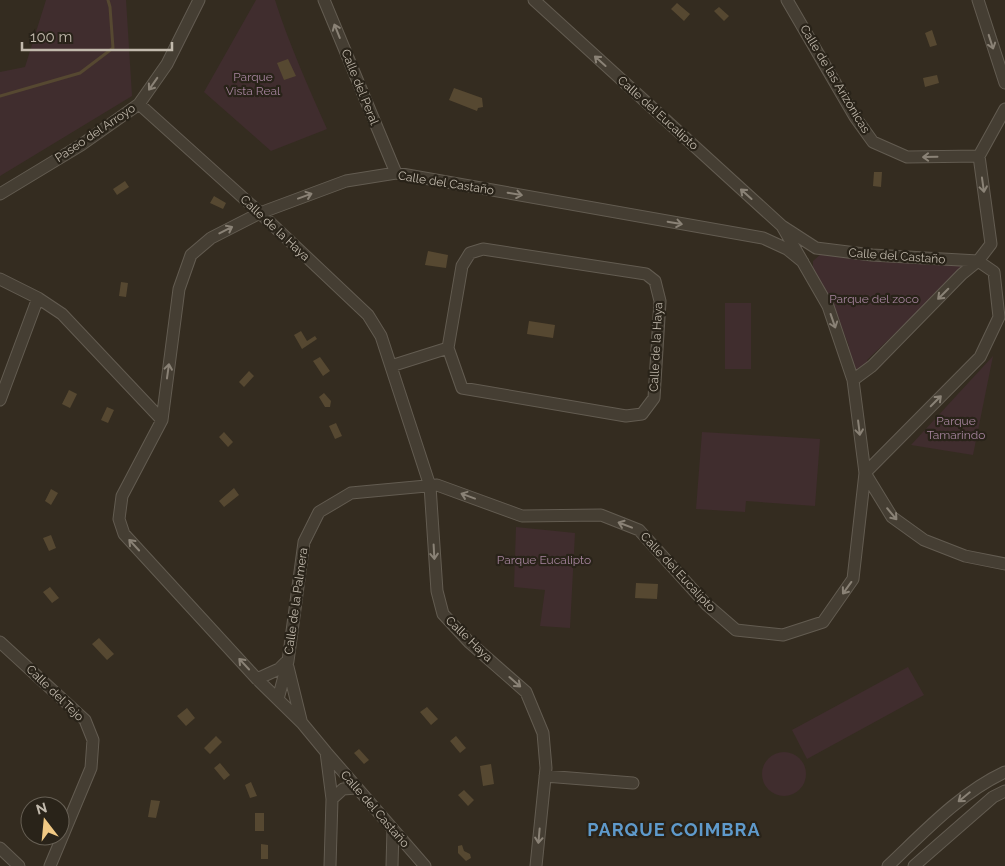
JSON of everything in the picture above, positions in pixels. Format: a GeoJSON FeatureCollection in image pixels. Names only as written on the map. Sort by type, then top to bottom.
{"type":"FeatureCollection","features":[{"type":"Feature","properties":{"kind":"street","name":"Paseo del Arroyo"},"geometry":{"type":"LineString","coordinates":[[0,194],[81,145],[139,104],[166,64],[199,0]]}},
{"type":"Feature","properties":{"kind":"street","name":"Calle del Peral"},"geometry":{"type":"LineString","coordinates":[[324,0],[396,173]]}},
{"type":"Feature","properties":{"kind":"street","name":"Calle del Eucalipto"},"geometry":{"type":"LineString","coordinates":[[430,486],[437,485],[522,516],[601,515],[639,530],[706,604],[736,630],[783,635],[823,622],[853,579],[865,473],[853,380],[828,306],[778,223],[534,0]]}},
{"type":"Feature","properties":{"kind":"street","name":"Calle de las Arizónicas"},"geometry":{"type":"LineString","coordinates":[[787,0],[855,117],[873,142],[907,157],[978,156]]}},
{"type":"Feature","properties":{"kind":"street"},"geometry":{"type":"LineString","coordinates":[[978,0],[1005,83]]}},
{"type":"Feature","properties":{"kind":"street","name":"Calle de la Haya"},"geometry":{"type":"LineString","coordinates":[[139,104],[260,213],[368,315],[381,336],[430,486]]}},
{"type":"Feature","properties":{"kind":"street"},"geometry":{"type":"LineString","coordinates":[[853,380],[872,366],[962,274],[978,261],[991,244],[978,156],[1005,109]]}},
{"type":"Feature","properties":{"kind":"street","name":"Calle del Castaño"},"geometry":{"type":"LineString","coordinates":[[425,866],[302,723],[257,679],[124,534],[119,519],[122,496],[162,420],[179,289],[191,255],[211,238],[260,213],[346,181],[396,173],[763,238],[787,249],[803,262]]}},
{"type":"Feature","properties":{"kind":"street","name":"Calle del Castaño"},"geometry":{"type":"LineString","coordinates":[[778,223],[816,248],[872,255],[978,261]]}},
{"type":"Feature","properties":{"kind":"street"},"geometry":{"type":"LineString","coordinates":[[763,238],[773,231],[778,223]]}},
{"type":"Feature","properties":{"kind":"street","name":"Calle de la Haya"},"geometry":{"type":"LineString","coordinates":[[483,248],[646,274],[655,282],[660,301],[654,398],[642,414],[626,416],[462,388],[448,348],[462,266],[470,253],[483,248]]}},
{"type":"Feature","properties":{"kind":"street"},"geometry":{"type":"LineString","coordinates":[[803,262],[816,248]]}},
{"type":"Feature","properties":{"kind":"street"},"geometry":{"type":"LineString","coordinates":[[978,261],[994,272],[999,317],[980,357],[865,473],[892,517],[924,540],[965,556],[1005,564]]}},
{"type":"Feature","properties":{"kind":"street"},"geometry":{"type":"LineString","coordinates":[[0,279],[38,298],[62,314],[162,420]]}},
{"type":"Feature","properties":{"kind":"street"},"geometry":{"type":"LineString","coordinates":[[0,400],[38,298]]}},
{"type":"Feature","properties":{"kind":"street"},"geometry":{"type":"LineString","coordinates":[[391,366],[448,348]]}},
{"type":"Feature","properties":{"kind":"street","name":"Calle de la Palmera"},"geometry":{"type":"LineString","coordinates":[[278,699],[288,660],[304,542],[319,512],[351,493],[430,486]]}},
{"type":"Feature","properties":{"kind":"street","name":"Calle Haya"},"geometry":{"type":"LineString","coordinates":[[430,486],[437,591],[443,614],[469,642],[526,692],[544,733],[545,776],[536,866]]}},
{"type":"Feature","properties":{"kind":"street","name":"Calle del Tejo"},"geometry":{"type":"LineString","coordinates":[[0,642],[85,720],[93,740],[91,768],[50,866]]}},
{"type":"Feature","properties":{"kind":"street"},"geometry":{"type":"LineString","coordinates":[[288,660],[293,696],[302,723]]}},
{"type":"Feature","properties":{"kind":"street","name":"Calle de la Palmera"},"geometry":{"type":"LineString","coordinates":[[257,679],[279,670],[288,660]]}},
{"type":"Feature","properties":{"kind":"street"},"geometry":{"type":"LineString","coordinates":[[326,752],[332,799],[330,866]]}},
{"type":"Feature","properties":{"kind":"street"},"geometry":{"type":"LineString","coordinates":[[888,866],[944,814],[984,781],[1005,772]]}},
{"type":"Feature","properties":{"kind":"street"},"geometry":{"type":"LineString","coordinates":[[545,776],[633,783]]}},
{"type":"Feature","properties":{"kind":"street"},"geometry":{"type":"LineString","coordinates":[[332,799],[343,789],[356,788]]}},
{"type":"Feature","properties":{"kind":"street"},"geometry":{"type":"LineString","coordinates":[[914,866],[993,797],[1005,791]]}},
{"type":"Feature","properties":{"kind":"street"},"geometry":{"type":"LineString","coordinates":[[392,866],[393,829]]}},
{"type":"Feature","properties":{"kind":"street"},"geometry":{"type":"LineString","coordinates":[[0,848],[19,866]]}},
{"type":"Feature","properties":{"kind":"green space"},"geometry":{"type":"Polygon","coordinates":[[[46,0],[126,0],[132,96],[0,176],[0,72],[25,67],[46,0]]]}},
{"type":"Feature","properties":{"kind":"green space","name":"Parque Vista Real"},"geometry":{"type":"Polygon","coordinates":[[[256,0],[275,0],[293,49],[327,129],[271,151],[204,92],[256,0]]]}},
{"type":"Feature","properties":{"kind":"green space","name":"Parque del zoco"},"geometry":{"type":"Polygon","coordinates":[[[821,254],[962,265],[963,269],[867,360],[870,364],[859,371],[856,370],[850,353],[847,354],[845,347],[849,346],[831,300],[813,274],[813,261],[821,254]]]}},
{"type":"Feature","properties":{"kind":"green space"},"geometry":{"type":"Polygon","coordinates":[[[725,303],[751,303],[751,369],[725,369],[725,303]]]}},
{"type":"Feature","properties":{"kind":"green space","name":"Parque Tamarindo"},"geometry":{"type":"Polygon","coordinates":[[[993,356],[973,455],[911,445],[993,356]]]}},
{"type":"Feature","properties":{"kind":"green space"},"geometry":{"type":"Polygon","coordinates":[[[702,432],[820,439],[815,506],[746,501],[745,512],[696,509],[702,432]]]}},
{"type":"Feature","properties":{"kind":"green space","name":"Parque Eucalipto"},"geometry":{"type":"Polygon","coordinates":[[[516,527],[575,533],[570,628],[540,626],[545,590],[514,587],[516,527]]]}},
{"type":"Feature","properties":{"kind":"green space"},"geometry":{"type":"Polygon","coordinates":[[[908,667],[924,695],[807,759],[792,730],[908,667]]]}},
{"type":"Feature","properties":{"kind":"green space"},"geometry":{"type":"Polygon","coordinates":[[[780,752],[788,752],[800,758],[806,774],[800,790],[788,796],[780,796],[768,790],[762,778],[762,770],[768,758],[780,752]]]}},
{"type":"Feature","properties":{"kind":"shaded area"},"geometry":{"type":"Polygon","coordinates":[[[677,3],[690,14],[684,21],[671,9],[677,3]]]}},
{"type":"Feature","properties":{"kind":"shaded area"},"geometry":{"type":"Polygon","coordinates":[[[719,7],[729,16],[724,21],[714,11],[719,7]]]}},
{"type":"Feature","properties":{"kind":"shaded area"},"geometry":{"type":"Polygon","coordinates":[[[932,30],[937,45],[930,47],[925,33],[932,30]]]}},
{"type":"Feature","properties":{"kind":"shaded area"},"geometry":{"type":"Polygon","coordinates":[[[288,59],[296,76],[284,80],[277,63],[288,59]]]}},
{"type":"Feature","properties":{"kind":"shaded area"},"geometry":{"type":"Polygon","coordinates":[[[937,75],[939,83],[925,87],[923,78],[937,75]]]}},
{"type":"Feature","properties":{"kind":"shaded area"},"geometry":{"type":"Polygon","coordinates":[[[454,88],[482,98],[483,107],[478,108],[477,111],[449,100],[454,88]]]}},
{"type":"Feature","properties":{"kind":"shaded area"},"geometry":{"type":"Polygon","coordinates":[[[874,172],[882,172],[881,187],[873,186],[874,172]]]}},
{"type":"Feature","properties":{"kind":"shaded area"},"geometry":{"type":"Polygon","coordinates":[[[125,181],[129,187],[117,195],[113,189],[125,181]]]}},
{"type":"Feature","properties":{"kind":"shaded area"},"geometry":{"type":"Polygon","coordinates":[[[214,196],[226,203],[223,209],[210,203],[214,196]]]}},
{"type":"Feature","properties":{"kind":"shaded area"},"geometry":{"type":"Polygon","coordinates":[[[428,251],[448,255],[446,268],[425,265],[428,251]]]}},
{"type":"Feature","properties":{"kind":"shaded area"},"geometry":{"type":"Polygon","coordinates":[[[121,282],[128,283],[126,297],[119,296],[121,282]]]}},
{"type":"Feature","properties":{"kind":"shaded area"},"geometry":{"type":"Polygon","coordinates":[[[529,321],[555,325],[553,338],[527,334],[529,321]]]}},
{"type":"Feature","properties":{"kind":"shaded area"},"geometry":{"type":"Polygon","coordinates":[[[301,331],[307,341],[315,336],[317,339],[302,349],[294,335],[301,331]]]}},
{"type":"Feature","properties":{"kind":"shaded area"},"geometry":{"type":"Polygon","coordinates":[[[320,357],[330,371],[323,376],[313,361],[320,357]]]}},
{"type":"Feature","properties":{"kind":"shaded area"},"geometry":{"type":"Polygon","coordinates":[[[249,371],[254,376],[244,387],[239,382],[249,371]]]}},
{"type":"Feature","properties":{"kind":"shaded area"},"geometry":{"type":"Polygon","coordinates":[[[69,390],[77,394],[70,408],[62,404],[69,390]]]}},
{"type":"Feature","properties":{"kind":"shaded area"},"geometry":{"type":"Polygon","coordinates":[[[324,393],[331,401],[330,407],[325,407],[319,397],[324,393]]]}},
{"type":"Feature","properties":{"kind":"shaded area"},"geometry":{"type":"Polygon","coordinates":[[[107,407],[114,410],[108,423],[101,420],[107,407]]]}},
{"type":"Feature","properties":{"kind":"shaded area"},"geometry":{"type":"Polygon","coordinates":[[[336,423],[342,436],[335,439],[329,426],[336,423]]]}},
{"type":"Feature","properties":{"kind":"shaded area"},"geometry":{"type":"Polygon","coordinates":[[[224,432],[233,442],[228,447],[219,437],[224,432]]]}},
{"type":"Feature","properties":{"kind":"shaded area"},"geometry":{"type":"Polygon","coordinates":[[[234,488],[239,495],[224,507],[219,501],[234,488]]]}},
{"type":"Feature","properties":{"kind":"shaded area"},"geometry":{"type":"Polygon","coordinates":[[[51,489],[58,493],[51,505],[45,501],[51,489]]]}},
{"type":"Feature","properties":{"kind":"shaded area"},"geometry":{"type":"Polygon","coordinates":[[[51,535],[56,548],[49,551],[43,538],[51,535]]]}},
{"type":"Feature","properties":{"kind":"shaded area"},"geometry":{"type":"Polygon","coordinates":[[[636,583],[658,584],[657,599],[635,598],[636,583]]]}},
{"type":"Feature","properties":{"kind":"shaded area"},"geometry":{"type":"Polygon","coordinates":[[[50,587],[59,598],[52,603],[43,592],[50,587]]]}},
{"type":"Feature","properties":{"kind":"shaded area"},"geometry":{"type":"Polygon","coordinates":[[[99,638],[114,654],[107,660],[92,644],[99,638]]]}},
{"type":"Feature","properties":{"kind":"shaded area"},"geometry":{"type":"Polygon","coordinates":[[[427,707],[438,719],[431,725],[420,712],[427,707]]]}},
{"type":"Feature","properties":{"kind":"shaded area"},"geometry":{"type":"Polygon","coordinates":[[[187,708],[195,718],[186,726],[177,716],[187,708]]]}},
{"type":"Feature","properties":{"kind":"shaded area"},"geometry":{"type":"Polygon","coordinates":[[[216,736],[222,742],[210,754],[204,748],[216,736]]]}},
{"type":"Feature","properties":{"kind":"shaded area"},"geometry":{"type":"Polygon","coordinates":[[[456,736],[466,748],[460,753],[450,741],[456,736]]]}},
{"type":"Feature","properties":{"kind":"shaded area"},"geometry":{"type":"Polygon","coordinates":[[[359,749],[369,760],[364,764],[354,753],[359,749]]]}},
{"type":"Feature","properties":{"kind":"shaded area"},"geometry":{"type":"Polygon","coordinates":[[[220,763],[230,775],[224,780],[214,768],[220,763]]]}},
{"type":"Feature","properties":{"kind":"shaded area"},"geometry":{"type":"Polygon","coordinates":[[[491,764],[494,784],[483,786],[480,766],[491,764]]]}},
{"type":"Feature","properties":{"kind":"shaded area"},"geometry":{"type":"Polygon","coordinates":[[[251,782],[257,796],[250,798],[245,785],[251,782]]]}},
{"type":"Feature","properties":{"kind":"shaded area"},"geometry":{"type":"Polygon","coordinates":[[[464,790],[474,800],[468,806],[458,795],[464,790]]]}},
{"type":"Feature","properties":{"kind":"shaded area"},"geometry":{"type":"Polygon","coordinates":[[[151,800],[160,801],[156,818],[148,817],[151,800]]]}},
{"type":"Feature","properties":{"kind":"shaded area"},"geometry":{"type":"Polygon","coordinates":[[[255,813],[264,813],[264,831],[255,831],[255,813]]]}},
{"type":"Feature","properties":{"kind":"shaded area"},"geometry":{"type":"Polygon","coordinates":[[[261,844],[268,845],[268,859],[261,859],[261,844]]]}},
{"type":"Feature","properties":{"kind":"shaded area"},"geometry":{"type":"Polygon","coordinates":[[[462,845],[464,851],[470,854],[471,858],[466,861],[458,853],[458,846],[462,845]]]}},
{"type":"Feature","properties":{"kind":"waterway"},"geometry":{"type":"LineString","coordinates":[[0,96],[80,73],[113,48],[108,0]]}},
{"type":"Feature","properties":{"kind":"district","name":"PARQUE COIMBRA"},"geometry":{"type":"Point","coordinates":[674,829]}}]}
